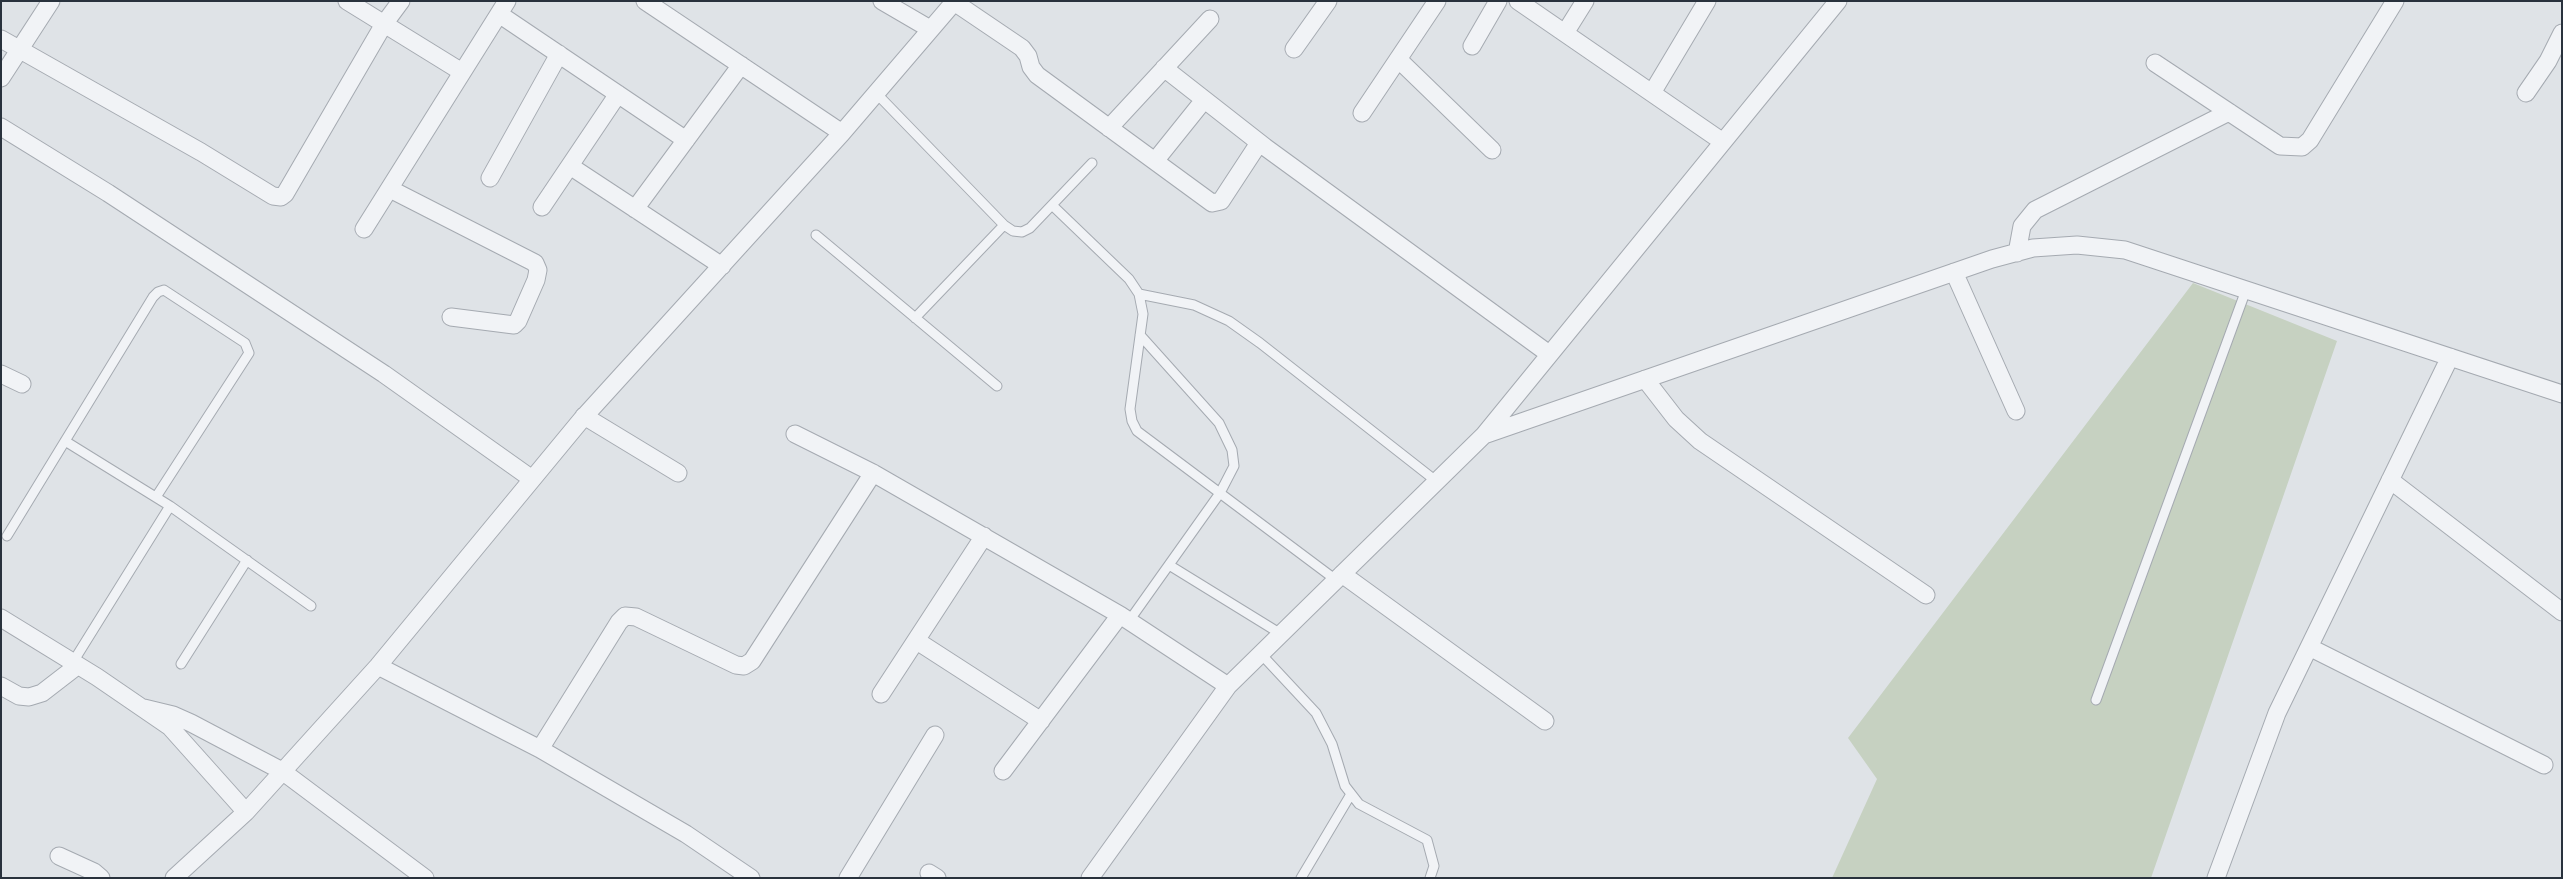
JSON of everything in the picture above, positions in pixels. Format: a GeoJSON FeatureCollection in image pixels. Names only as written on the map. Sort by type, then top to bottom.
{"type":"FeatureCollection","features":[{"type":"Feature","properties":{"kind":"street"},"geometry":{"type":"LineString","coordinates":[[1,78],[51,1]]}},
{"type":"Feature","properties":{"kind":"street"},"geometry":{"type":"LineString","coordinates":[[347,1],[462,72]]}},
{"type":"Feature","properties":{"kind":"street"},"geometry":{"type":"LineString","coordinates":[[1,39],[201,152],[273,196],[281,197],[285,194],[384,24],[401,1]]}},
{"type":"Feature","properties":{"kind":"street"},"geometry":{"type":"LineString","coordinates":[[645,1],[842,134]]}},
{"type":"Feature","properties":{"kind":"street"},"geometry":{"type":"LineString","coordinates":[[882,1],[930,29]]}},
{"type":"Feature","properties":{"kind":"street"},"geometry":{"type":"LineString","coordinates":[[1294,49],[1328,1]]}},
{"type":"Feature","properties":{"kind":"street"},"geometry":{"type":"LineString","coordinates":[[1362,113],[1438,1]]}},
{"type":"Feature","properties":{"kind":"street"},"geometry":{"type":"LineString","coordinates":[[1472,46],[1498,1]]}},
{"type":"Feature","properties":{"kind":"street"},"geometry":{"type":"LineString","coordinates":[[1518,1],[1723,142]]}},
{"type":"Feature","properties":{"kind":"street"},"geometry":{"type":"LineString","coordinates":[[1565,33],[1585,1]]}},
{"type":"Feature","properties":{"kind":"street"},"geometry":{"type":"LineString","coordinates":[[1652,93],[1707,1]]}},
{"type":"Feature","properties":{"kind":"street"},"geometry":{"type":"LineString","coordinates":[[1090,878],[1228,686],[1484,435],[1838,1]]}},
{"type":"Feature","properties":{"kind":"street"},"geometry":{"type":"LineString","coordinates":[[2155,63],[2280,146],[2292,148],[2302,147],[2310,140],[2394,1]]}},
{"type":"Feature","properties":{"kind":"street"},"geometry":{"type":"LineString","coordinates":[[186,874],[246,812],[378,666],[584,416],[842,134],[954,2],[1022,48],[1028,56],[1031,67],[1037,75],[1212,203],[1217,203],[1259,143]]}},
{"type":"Feature","properties":{"kind":"street"},"geometry":{"type":"LineString","coordinates":[[364,229],[503,8],[559,54],[686,140]]}},
{"type":"Feature","properties":{"kind":"street"},"geometry":{"type":"LineString","coordinates":[[1109,128],[1210,19]]}},
{"type":"Feature","properties":{"kind":"street"},"geometry":{"type":"LineString","coordinates":[[2526,93],[2548,61],[2562,33]]}},
{"type":"Feature","properties":{"kind":"street"},"geometry":{"type":"LineString","coordinates":[[490,178],[559,54]]}},
{"type":"Feature","properties":{"kind":"street"},"geometry":{"type":"LineString","coordinates":[[1398,59],[1492,150]]}},
{"type":"Feature","properties":{"kind":"street"},"geometry":{"type":"LineString","coordinates":[[635,209],[741,66]]}},
{"type":"Feature","properties":{"kind":"street"},"geometry":{"type":"LineString","coordinates":[[1164,68],[1259,143],[1549,354]]}},
{"type":"Feature","properties":{"kind":"street"},"geometry":{"type":"LineString","coordinates":[[542,207],[618,94]]}},
{"type":"Feature","properties":{"kind":"street"},"geometry":{"type":"LineString","coordinates":[[1155,161],[1204,100]]}},
{"type":"Feature","properties":{"kind":"street"},"geometry":{"type":"LineString","coordinates":[[2017,252],[2022,226],[2035,210],[2229,112]]}},
{"type":"Feature","properties":{"kind":"street"},"geometry":{"type":"LineString","coordinates":[[1,127],[108,193],[286,309],[384,374],[532,479]]}},
{"type":"Feature","properties":{"kind":"street"},"geometry":{"type":"LineString","coordinates":[[570,166],[722,266]]}},
{"type":"Feature","properties":{"kind":"street"},"geometry":{"type":"LineString","coordinates":[[390,188],[535,263],[538,270],[536,280],[518,321],[514,325],[452,317]]}},
{"type":"Feature","properties":{"kind":"street"},"geometry":{"type":"LineString","coordinates":[[1484,435],[1954,272],[2033,248],[2077,245],[2125,250],[2562,394]]}},
{"type":"Feature","properties":{"kind":"street"},"geometry":{"type":"LineString","coordinates":[[1954,272],[2016,410]]}},
{"type":"Feature","properties":{"kind":"street"},"geometry":{"type":"LineString","coordinates":[[2216,878],[2264,743],[2450,357]]}},
{"type":"Feature","properties":{"kind":"street"},"geometry":{"type":"LineString","coordinates":[[1,374],[22,384]]}},
{"type":"Feature","properties":{"kind":"street"},"geometry":{"type":"LineString","coordinates":[[1645,379],[1676,419],[1700,441],[1926,595]]}},
{"type":"Feature","properties":{"kind":"street"},"geometry":{"type":"LineString","coordinates":[[584,416],[678,473]]}},
{"type":"Feature","properties":{"kind":"street"},"geometry":{"type":"LineString","coordinates":[[795,434],[873,473],[1125,618],[1228,686]]}},
{"type":"Feature","properties":{"kind":"street"},"geometry":{"type":"LineString","coordinates":[[540,749],[618,622],[625,616],[636,616],[736,665],[744,666],[752,661],[873,473]]}},
{"type":"Feature","properties":{"kind":"street"},"geometry":{"type":"LineString","coordinates":[[2390,480],[2562,612]]}},
{"type":"Feature","properties":{"kind":"street"},"geometry":{"type":"LineString","coordinates":[[881,694],[917,641],[984,536]]}},
{"type":"Feature","properties":{"kind":"street"},"geometry":{"type":"LineString","coordinates":[[1339,577],[1545,721]]}},
{"type":"Feature","properties":{"kind":"street"},"geometry":{"type":"LineString","coordinates":[[1,618],[144,708],[170,727],[246,812]]}},
{"type":"Feature","properties":{"kind":"street"},"geometry":{"type":"LineString","coordinates":[[1003,771],[1041,721],[1125,618]]}},
{"type":"Feature","properties":{"kind":"street"},"geometry":{"type":"LineString","coordinates":[[917,641],[1041,721]]}},
{"type":"Feature","properties":{"kind":"street"},"geometry":{"type":"LineString","coordinates":[[2309,647],[2544,765]]}},
{"type":"Feature","properties":{"kind":"street"},"geometry":{"type":"LineString","coordinates":[[1,686],[19,696],[29,697],[42,693],[75,664]]}},
{"type":"Feature","properties":{"kind":"street"},"geometry":{"type":"LineString","coordinates":[[378,666],[540,749],[686,834],[751,878]]}},
{"type":"Feature","properties":{"kind":"street"},"geometry":{"type":"LineString","coordinates":[[144,708],[191,723],[282,772],[425,878]]}},
{"type":"Feature","properties":{"kind":"street"},"geometry":{"type":"LineString","coordinates":[[848,878],[935,735]]}},
{"type":"Feature","properties":{"kind":"street"},"geometry":{"type":"LineString","coordinates":[[59,856],[94,872],[101,878]]}},
{"type":"Feature","properties":{"kind":"lane"},"geometry":{"type":"LineString","coordinates":[[876,93],[1004,225],[1013,231],[1022,232],[1030,228],[1053,206],[1092,163]]}},
{"type":"Feature","properties":{"kind":"lane"},"geometry":{"type":"LineString","coordinates":[[1053,206],[1129,278],[1139,294],[1143,314],[1130,409],[1132,421],[1137,431],[1220,493],[1339,577]]}},
{"type":"Feature","properties":{"kind":"lane"},"geometry":{"type":"LineString","coordinates":[[915,318],[1004,225]]}},
{"type":"Feature","properties":{"kind":"lane"},"geometry":{"type":"LineString","coordinates":[[816,235],[997,386]]}},
{"type":"Feature","properties":{"kind":"lane"},"geometry":{"type":"LineString","coordinates":[[7,536],[153,297],[158,292],[164,290],[171,293],[245,343],[249,353],[156,497]]}},
{"type":"Feature","properties":{"kind":"lane"},"geometry":{"type":"LineString","coordinates":[[2096,700],[2246,290]]}},
{"type":"Feature","properties":{"kind":"lane"},"geometry":{"type":"LineString","coordinates":[[1139,294],[1194,305],[1229,321],[1260,343],[1436,481]]}},
{"type":"Feature","properties":{"kind":"lane"},"geometry":{"type":"LineString","coordinates":[[1125,618],[1169,565],[1220,493],[1234,466],[1232,450],[1219,424],[1140,335]]}},
{"type":"Feature","properties":{"kind":"lane"},"geometry":{"type":"LineString","coordinates":[[65,441],[170,506],[311,606]]}},
{"type":"Feature","properties":{"kind":"lane"},"geometry":{"type":"LineString","coordinates":[[75,664],[170,506]]}},
{"type":"Feature","properties":{"kind":"lane"},"geometry":{"type":"LineString","coordinates":[[181,664],[247,560]]}},
{"type":"Feature","properties":{"kind":"lane"},"geometry":{"type":"LineString","coordinates":[[1169,565],[1281,634]]}},
{"type":"Feature","properties":{"kind":"lane"},"geometry":{"type":"LineString","coordinates":[[1261,654],[1316,713],[1332,744],[1345,786],[1359,804],[1427,840],[1434,866],[1430,878]]}},
{"type":"Feature","properties":{"kind":"lane"},"geometry":{"type":"LineString","coordinates":[[1302,878],[1351,794]]}},
{"type":"Feature","properties":{"kind":"green space"},"geometry":{"type":"Polygon","coordinates":[[[2193,283],[2337,341],[2151,878],[1832,878],[1877,779],[1848,738],[2193,283]]]}}]}
